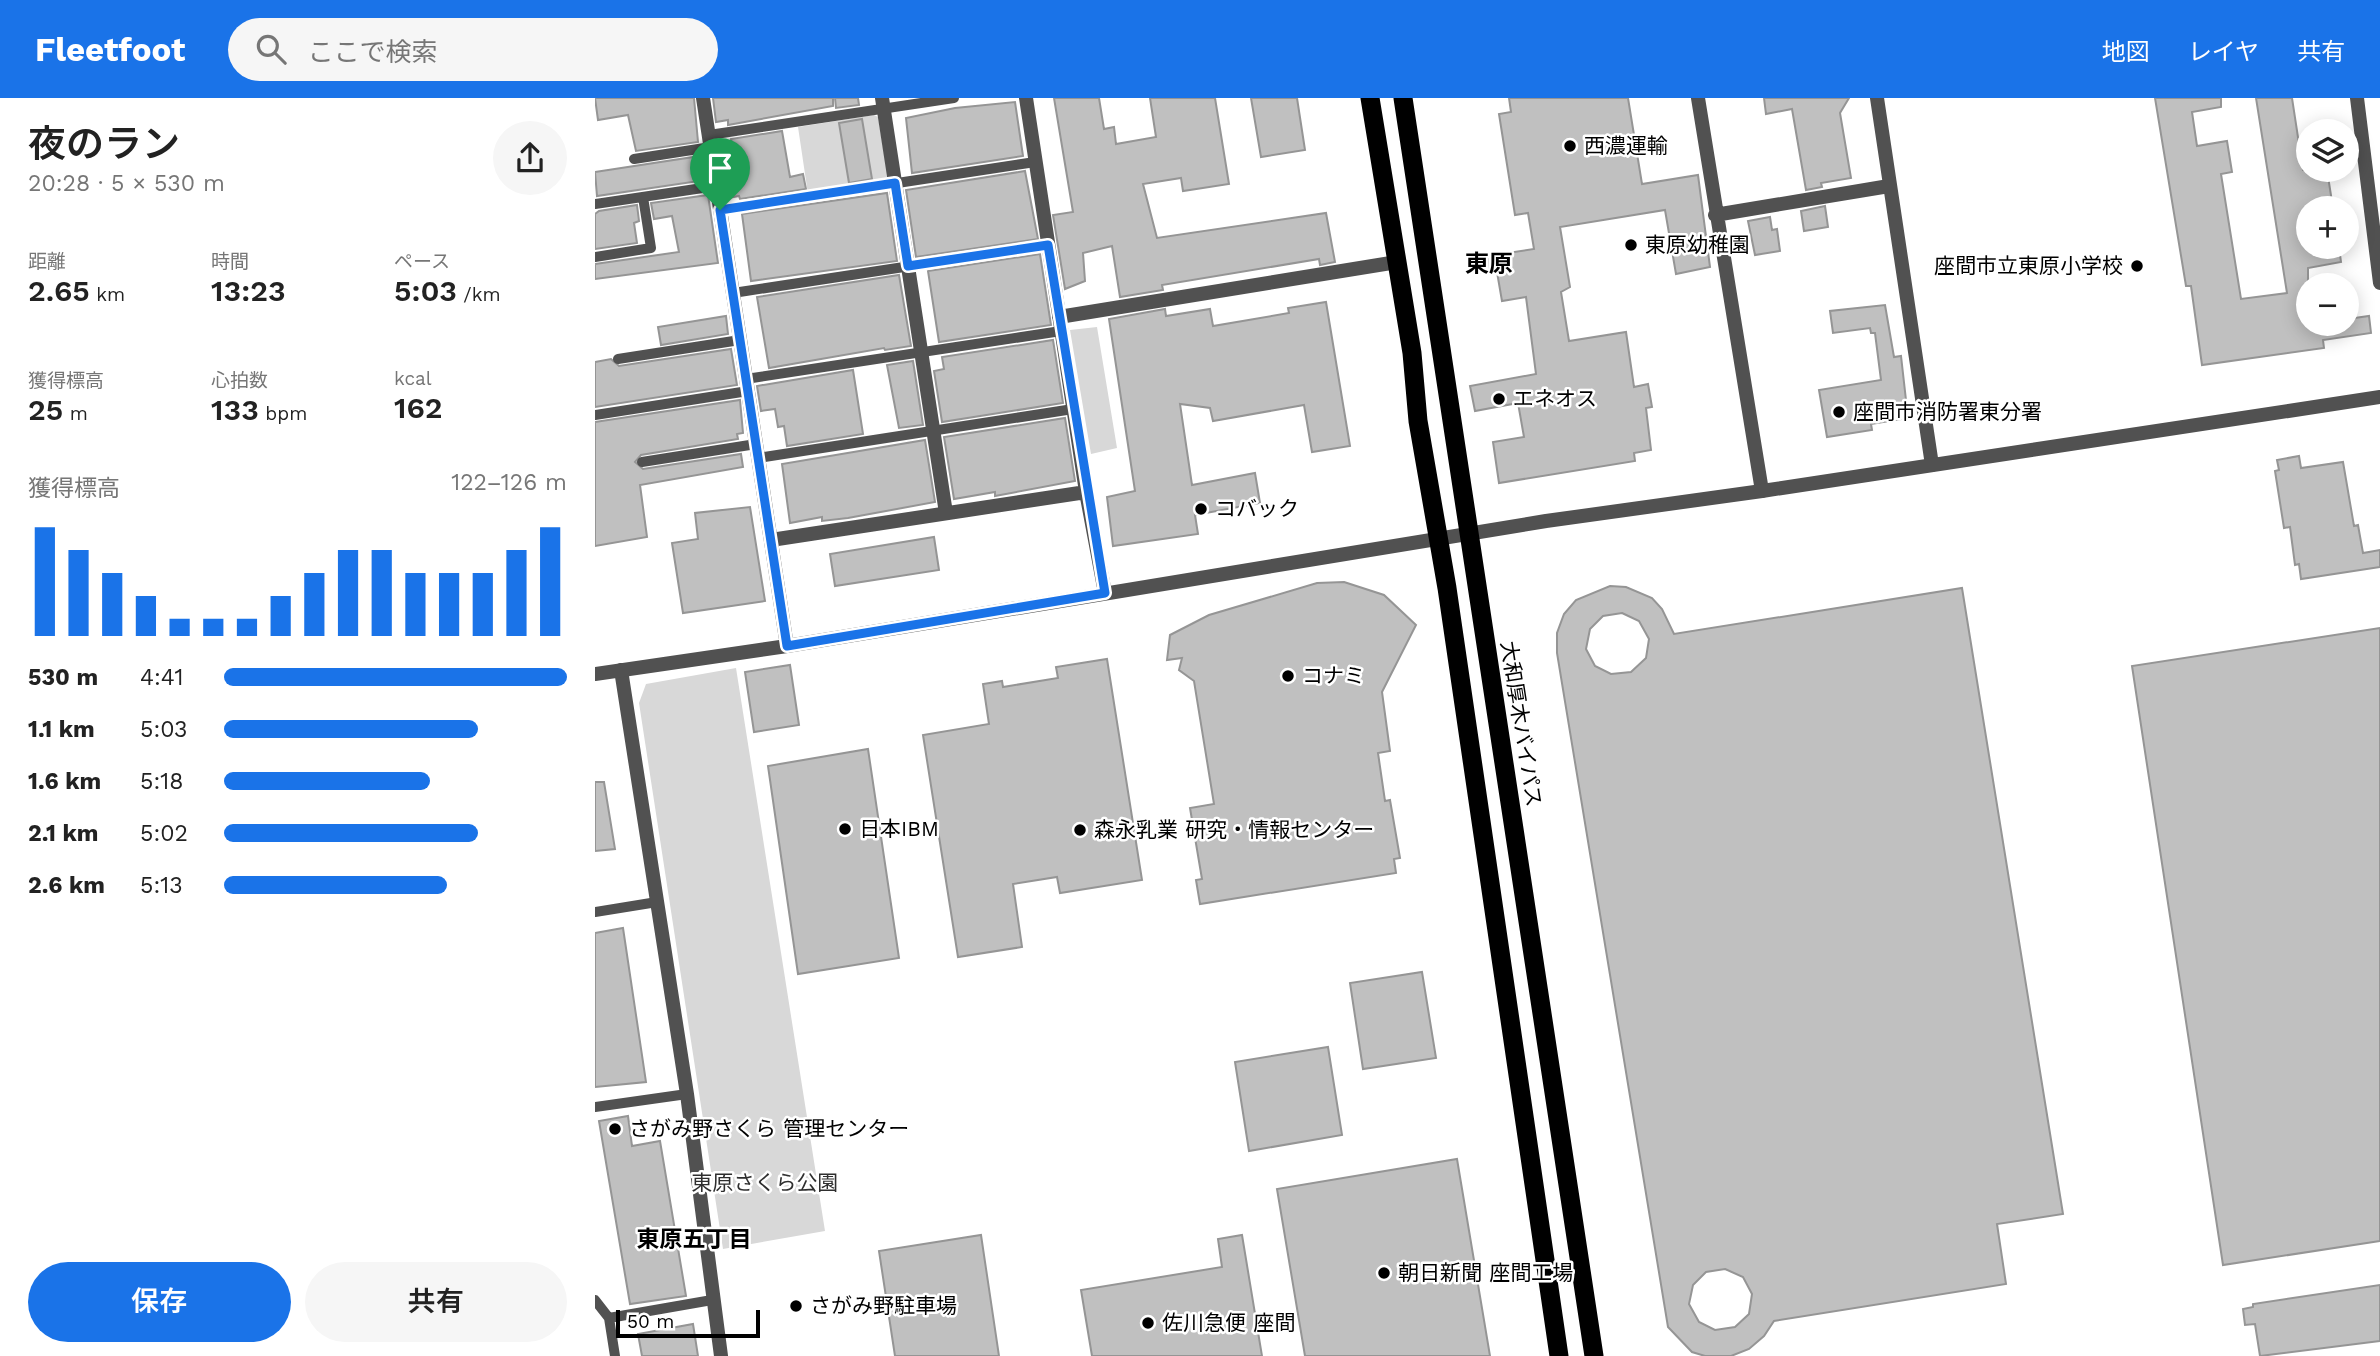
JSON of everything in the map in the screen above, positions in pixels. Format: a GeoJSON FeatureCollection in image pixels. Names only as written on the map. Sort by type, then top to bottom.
{"type":"FeatureCollection","features":[{"type":"Feature","properties":{"kind":"highway"},"geometry":{"type":"LineString","coordinates":[[1370,98],[1439,538],[1559,1356]]}},
{"type":"Feature","properties":{"kind":"highway","name":"大和厚木バイパス"},"geometry":{"type":"LineString","coordinates":[[1403,98],[1594,1356]]}},
{"type":"Feature","properties":{"kind":"street"},"geometry":{"type":"LineString","coordinates":[[703,98],[787,646]]}},
{"type":"Feature","properties":{"kind":"street"},"geometry":{"type":"LineString","coordinates":[[1026,98],[1086,492],[1105,593]]}},
{"type":"Feature","properties":{"kind":"street"},"geometry":{"type":"LineString","coordinates":[[1698,98],[1762,491]]}},
{"type":"Feature","properties":{"kind":"street"},"geometry":{"type":"LineString","coordinates":[[1877,98],[1933,465]]}},
{"type":"Feature","properties":{"kind":"street"},"geometry":{"type":"LineString","coordinates":[[2357,98],[2380,283]]}},
{"type":"Feature","properties":{"kind":"street"},"geometry":{"type":"LineString","coordinates":[[883,103],[946,513]]}},
{"type":"Feature","properties":{"kind":"street"},"geometry":{"type":"LineString","coordinates":[[1715,215],[1889,186]]}},
{"type":"Feature","properties":{"kind":"street"},"geometry":{"type":"LineString","coordinates":[[1060,324],[1397,262]]}},
{"type":"Feature","properties":{"kind":"street"},"geometry":{"type":"LineString","coordinates":[[595,674],[787,646],[1469,533],[2380,397]]}},
{"type":"Feature","properties":{"kind":"street"},"geometry":{"type":"LineString","coordinates":[[771,540],[1086,492]]}},
{"type":"Feature","properties":{"kind":"street"},"geometry":{"type":"LineString","coordinates":[[621,670],[687,1094],[721,1356]]}},
{"type":"Feature","properties":{"kind":"lane"},"geometry":{"type":"LineString","coordinates":[[634,159],[883,103],[954,98]]}},
{"type":"Feature","properties":{"kind":"lane"},"geometry":{"type":"LineString","coordinates":[[720,210],[1035,162]]}},
{"type":"Feature","properties":{"kind":"lane"},"geometry":{"type":"LineString","coordinates":[[595,204],[716,186]]}},
{"type":"Feature","properties":{"kind":"lane"},"geometry":{"type":"LineString","coordinates":[[595,257],[651,248],[643,197]]}},
{"type":"Feature","properties":{"kind":"lane"},"geometry":{"type":"LineString","coordinates":[[733,293],[1048,245]]}},
{"type":"Feature","properties":{"kind":"lane"},"geometry":{"type":"LineString","coordinates":[[595,415],[1060,324]]}},
{"type":"Feature","properties":{"kind":"lane"},"geometry":{"type":"LineString","coordinates":[[618,359],[740,340]]}},
{"type":"Feature","properties":{"kind":"lane"},"geometry":{"type":"LineString","coordinates":[[642,462],[933,431],[1073,408]]}},
{"type":"Feature","properties":{"kind":"lane"},"geometry":{"type":"LineString","coordinates":[[595,912],[657,902]]}},
{"type":"Feature","properties":{"kind":"lane"},"geometry":{"type":"LineString","coordinates":[[595,1107],[687,1094]]}},
{"type":"Feature","properties":{"kind":"lane"},"geometry":{"type":"LineString","coordinates":[[595,1300],[609,1318],[615,1356]]}},
{"type":"Feature","properties":{"kind":"lane"},"geometry":{"type":"LineString","coordinates":[[609,1318],[712,1300]]}},
{"type":"Feature","properties":{"kind":"green space"},"geometry":{"type":"Polygon","coordinates":[[[874,115],[878,117],[888,178],[885,182],[808,194],[798,127],[874,115]]]}},
{"type":"Feature","properties":{"kind":"green space"},"geometry":{"type":"Polygon","coordinates":[[[1097,327],[1117,448],[1091,454],[1070,330],[1097,327]]]}},
{"type":"Feature","properties":{"kind":"green space","name":"東原さくら公園"},"geometry":{"type":"Polygon","coordinates":[[[736,668],[825,1231],[723,1249],[639,703],[646,684],[736,668]]]}},
{"type":"Feature","properties":{"kind":"building"},"geometry":{"type":"Polygon","coordinates":[[[595,98],[694,98],[698,142],[636,151],[628,115],[598,120],[595,98]]]}},
{"type":"Feature","properties":{"kind":"building"},"geometry":{"type":"Polygon","coordinates":[[[713,98],[833,98],[833,106],[728,125],[728,120],[716,122],[713,98]]]}},
{"type":"Feature","properties":{"kind":"building"},"geometry":{"type":"Polygon","coordinates":[[[835,98],[858,98],[859,105],[836,108],[835,98]]]}},
{"type":"Feature","properties":{"kind":"building"},"geometry":{"type":"Polygon","coordinates":[[[1054,98],[1099,98],[1104,129],[1114,127],[1116,144],[1156,137],[1150,98],[1215,98],[1229,184],[1183,191],[1181,178],[1143,184],[1157,238],[1326,213],[1335,262],[1320,265],[1319,259],[1162,285],[1163,290],[1120,297],[1112,246],[1083,253],[1085,281],[1065,289],[1053,215],[1073,212],[1054,98]]]}},
{"type":"Feature","properties":{"kind":"building"},"geometry":{"type":"Polygon","coordinates":[[[1251,98],[1297,98],[1305,150],[1261,157],[1251,98]]]}},
{"type":"Feature","properties":{"kind":"building"},"geometry":{"type":"Polygon","coordinates":[[[1509,98],[1628,98],[1642,184],[1698,175],[1710,267],[1676,274],[1665,210],[1560,227],[1570,287],[1561,292],[1569,341],[1626,332],[1634,387],[1648,384],[1652,407],[1646,408],[1651,450],[1634,453],[1635,461],[1499,483],[1493,442],[1524,437],[1518,403],[1475,411],[1470,386],[1536,374],[1526,297],[1502,301],[1497,272],[1476,273],[1474,258],[1534,249],[1528,213],[1515,215],[1499,114],[1511,112],[1509,98]]]}},
{"type":"Feature","properties":{"kind":"building"},"geometry":{"type":"Polygon","coordinates":[[[1764,98],[1849,98],[1840,113],[1851,178],[1821,183],[1822,187],[1806,190],[1792,109],[1766,114],[1764,98]]]}},
{"type":"Feature","properties":{"kind":"building"},"geometry":{"type":"Polygon","coordinates":[[[2155,98],[2221,98],[2221,107],[2192,112],[2197,146],[2227,141],[2232,172],[2221,174],[2241,299],[2287,293],[2256,98],[2292,98],[2296,124],[2296,182],[2329,182],[2331,196],[2296,196],[2296,259],[2341,259],[2341,262],[2308,268],[2308,273],[2296,273],[2296,336],[2350,336],[2323,340],[2324,348],[2202,365],[2191,286],[2186,286],[2155,98]]]}},
{"type":"Feature","properties":{"kind":"building"},"geometry":{"type":"Polygon","coordinates":[[[1015,102],[1023,156],[912,173],[906,118],[955,108],[1015,102]]]}},
{"type":"Feature","properties":{"kind":"building"},"geometry":{"type":"Polygon","coordinates":[[[862,119],[872,179],[849,183],[839,123],[862,119]]]}},
{"type":"Feature","properties":{"kind":"building"},"geometry":{"type":"Polygon","coordinates":[[[782,131],[790,177],[803,174],[806,189],[740,199],[739,196],[728,198],[724,172],[736,170],[731,139],[782,131]]]}},
{"type":"Feature","properties":{"kind":"building"},"geometry":{"type":"Polygon","coordinates":[[[700,156],[706,180],[597,196],[595,172],[700,156]]]}},
{"type":"Feature","properties":{"kind":"building"},"geometry":{"type":"Polygon","coordinates":[[[1025,171],[1038,239],[916,257],[906,190],[1025,171]]]}},
{"type":"Feature","properties":{"kind":"building"},"geometry":{"type":"Polygon","coordinates":[[[887,193],[897,261],[751,281],[742,214],[887,193]]]}},
{"type":"Feature","properties":{"kind":"building"},"geometry":{"type":"Polygon","coordinates":[[[708,195],[718,263],[595,279],[595,264],[679,252],[672,216],[654,219],[651,203],[708,195]]]}},
{"type":"Feature","properties":{"kind":"building"},"geometry":{"type":"Polygon","coordinates":[[[637,205],[639,221],[634,223],[637,243],[595,249],[595,214],[637,205]]]}},
{"type":"Feature","properties":{"kind":"building"},"geometry":{"type":"Polygon","coordinates":[[[1825,206],[1828,227],[1804,231],[1801,211],[1825,206]]]}},
{"type":"Feature","properties":{"kind":"building"},"geometry":{"type":"Polygon","coordinates":[[[1770,217],[1772,230],[1777,229],[1780,251],[1755,255],[1748,221],[1770,217]]]}},
{"type":"Feature","properties":{"kind":"building"},"geometry":{"type":"Polygon","coordinates":[[[1040,254],[1051,325],[939,342],[928,271],[1040,254]]]}},
{"type":"Feature","properties":{"kind":"building"},"geometry":{"type":"Polygon","coordinates":[[[899,275],[911,346],[884,348],[769,368],[757,297],[899,275]]]}},
{"type":"Feature","properties":{"kind":"building"},"geometry":{"type":"Polygon","coordinates":[[[1326,302],[1350,446],[1312,452],[1304,405],[1213,421],[1210,408],[1180,404],[1192,485],[1255,473],[1260,503],[1195,515],[1198,534],[1113,546],[1107,497],[1135,491],[1109,319],[1165,309],[1166,316],[1210,309],[1213,326],[1289,313],[1288,308],[1326,302]]]}},
{"type":"Feature","properties":{"kind":"building"},"geometry":{"type":"Polygon","coordinates":[[[1885,305],[1894,357],[1901,356],[1908,418],[1871,424],[1872,430],[1827,437],[1819,390],[1881,380],[1875,333],[1871,333],[1870,328],[1833,333],[1830,311],[1885,305]]]}},
{"type":"Feature","properties":{"kind":"building"},"geometry":{"type":"Polygon","coordinates":[[[726,316],[728,334],[661,345],[658,327],[726,316]]]}},
{"type":"Feature","properties":{"kind":"building"},"geometry":{"type":"Polygon","coordinates":[[[2369,316],[2371,333],[2359,335],[2359,317],[2369,316]]]}},
{"type":"Feature","properties":{"kind":"building"},"geometry":{"type":"Polygon","coordinates":[[[1053,340],[1063,403],[942,422],[934,371],[944,369],[942,357],[1053,340]]]}},
{"type":"Feature","properties":{"kind":"building"},"geometry":{"type":"Polygon","coordinates":[[[731,349],[737,385],[595,407],[595,362],[611,359],[619,366],[731,349]]]}},
{"type":"Feature","properties":{"kind":"building"},"geometry":{"type":"Polygon","coordinates":[[[913,361],[923,425],[899,428],[887,365],[913,361]]]}},
{"type":"Feature","properties":{"kind":"building"},"geometry":{"type":"Polygon","coordinates":[[[853,370],[863,434],[787,446],[784,426],[778,427],[775,409],[761,411],[757,386],[853,370]]]}},
{"type":"Feature","properties":{"kind":"building"},"geometry":{"type":"Polygon","coordinates":[[[740,400],[743,433],[737,434],[738,439],[641,455],[635,462],[643,469],[741,454],[743,467],[640,485],[647,537],[595,546],[595,422],[740,400]]]}},
{"type":"Feature","properties":{"kind":"building"},"geometry":{"type":"Polygon","coordinates":[[[1065,418],[1075,481],[995,496],[995,492],[954,499],[944,437],[1065,418]]]}},
{"type":"Feature","properties":{"kind":"building"},"geometry":{"type":"Polygon","coordinates":[[[925,440],[935,502],[848,518],[822,521],[822,517],[790,523],[782,464],[925,440]]]}},
{"type":"Feature","properties":{"kind":"building"},"geometry":{"type":"Polygon","coordinates":[[[2299,456],[2301,468],[2343,462],[2354,526],[2358,525],[2363,553],[2380,550],[2380,567],[2301,579],[2299,564],[2295,565],[2290,527],[2284,528],[2275,471],[2279,470],[2277,460],[2299,456]]]}},
{"type":"Feature","properties":{"kind":"building"},"geometry":{"type":"Polygon","coordinates":[[[750,507],[765,601],[683,613],[672,543],[698,539],[695,513],[750,507]]]}},
{"type":"Feature","properties":{"kind":"building"},"geometry":{"type":"Polygon","coordinates":[[[934,537],[939,570],[835,586],[830,554],[934,537]]]}},
{"type":"Feature","properties":{"kind":"building"},"geometry":{"type":"Polygon","coordinates":[[[1344,582],[1384,595],[1416,625],[1382,692],[1390,751],[1378,753],[1385,801],[1390,800],[1400,858],[1394,859],[1396,873],[1200,904],[1196,880],[1202,879],[1190,808],[1214,804],[1194,681],[1179,670],[1182,658],[1167,660],[1170,635],[1209,615],[1317,583],[1344,582]]]}},
{"type":"Feature","properties":{"kind":"building"},"geometry":{"type":"Polygon","coordinates":[[[1610,586],[1626,587],[1652,598],[1662,609],[1674,634],[1962,588],[2063,1214],[1997,1224],[2006,1284],[1774,1321],[1764,1336],[1749,1349],[1731,1356],[1705,1356],[1692,1352],[1668,1327],[1557,653],[1557,633],[1564,614],[1576,600],[1610,586]],[[1622,613],[1603,616],[1590,629],[1586,649],[1595,666],[1611,674],[1631,672],[1646,658],[1649,639],[1639,621],[1622,613]],[[1725,1269],[1706,1272],[1693,1285],[1689,1304],[1699,1322],[1715,1330],[1735,1327],[1749,1314],[1752,1294],[1743,1277],[1725,1269]]]}},
{"type":"Feature","properties":{"kind":"building"},"geometry":{"type":"Polygon","coordinates":[[[2380,628],[2380,1241],[2223,1265],[2132,666],[2380,628]]]}},
{"type":"Feature","properties":{"kind":"building","name":"森永乳業 研究・情報センター"},"geometry":{"type":"Polygon","coordinates":[[[1107,659],[1142,880],[1060,893],[1057,877],[1013,884],[1022,947],[958,957],[923,735],[989,724],[983,684],[1002,681],[1003,687],[1058,678],[1056,667],[1107,659]]]}},
{"type":"Feature","properties":{"kind":"building"},"geometry":{"type":"Polygon","coordinates":[[[790,665],[799,725],[754,732],[745,672],[790,665]]]}},
{"type":"Feature","properties":{"kind":"building"},"geometry":{"type":"Polygon","coordinates":[[[868,749],[899,958],[798,974],[768,766],[868,749]]]}},
{"type":"Feature","properties":{"kind":"building"},"geometry":{"type":"Polygon","coordinates":[[[595,782],[604,782],[615,849],[595,851],[595,782]]]}},
{"type":"Feature","properties":{"kind":"building"},"geometry":{"type":"Polygon","coordinates":[[[623,928],[646,1082],[595,1087],[595,933],[623,928]]]}},
{"type":"Feature","properties":{"kind":"building"},"geometry":{"type":"Polygon","coordinates":[[[1422,972],[1436,1058],[1363,1069],[1350,983],[1422,972]]]}},
{"type":"Feature","properties":{"kind":"building"},"geometry":{"type":"Polygon","coordinates":[[[1328,1047],[1342,1135],[1249,1151],[1235,1062],[1328,1047]]]}},
{"type":"Feature","properties":{"kind":"building"},"geometry":{"type":"Polygon","coordinates":[[[628,1116],[632,1146],[660,1141],[686,1296],[630,1304],[599,1121],[628,1116]]]}},
{"type":"Feature","properties":{"kind":"building","name":"朝日新聞 座間工場"},"geometry":{"type":"Polygon","coordinates":[[[1457,1159],[1490,1356],[1305,1356],[1277,1189],[1457,1159]]]}},
{"type":"Feature","properties":{"kind":"building"},"geometry":{"type":"Polygon","coordinates":[[[981,1235],[999,1356],[895,1356],[879,1251],[981,1235]]]}},
{"type":"Feature","properties":{"kind":"building","name":"佐川急便 座間"},"geometry":{"type":"Polygon","coordinates":[[[1242,1235],[1262,1356],[1092,1356],[1081,1290],[1222,1267],[1218,1239],[1242,1235]]]}},
{"type":"Feature","properties":{"kind":"building"},"geometry":{"type":"Polygon","coordinates":[[[2380,1285],[2380,1341],[2260,1356],[2255,1324],[2245,1325],[2243,1309],[2253,1307],[2253,1304],[2380,1285]]]}},
{"type":"Feature","properties":{"kind":"building"},"geometry":{"type":"Polygon","coordinates":[[[693,1324],[698,1356],[642,1356],[638,1334],[693,1324]]]}},
{"type":"Feature","properties":{"kind":"place","name":"西濃運輸"},"geometry":{"type":"Point","coordinates":[1570,146]}},
{"type":"Feature","properties":{"kind":"place","name":"東原幼稚園"},"geometry":{"type":"Point","coordinates":[1631,245]}},
{"type":"Feature","properties":{"kind":"place","name":"座間市立東原小学校"},"geometry":{"type":"Point","coordinates":[2137,266]}},
{"type":"Feature","properties":{"kind":"place","name":"エネオス"},"geometry":{"type":"Point","coordinates":[1499,399]}},
{"type":"Feature","properties":{"kind":"place","name":"座間市消防署東分署"},"geometry":{"type":"Point","coordinates":[1839,412]}},
{"type":"Feature","properties":{"kind":"place","name":"コバック"},"geometry":{"type":"Point","coordinates":[1201,509]}},
{"type":"Feature","properties":{"kind":"place","name":"コナミ"},"geometry":{"type":"Point","coordinates":[1288,676]}},
{"type":"Feature","properties":{"kind":"place","name":"日本IBM"},"geometry":{"type":"Point","coordinates":[845,829]}},
{"type":"Feature","properties":{"kind":"place","name":"森永乳業 研究・情報センター"},"geometry":{"type":"Point","coordinates":[1080,830]}},
{"type":"Feature","properties":{"kind":"place","name":"さがみ野さくら 管理センター"},"geometry":{"type":"Point","coordinates":[615,1129]}},
{"type":"Feature","properties":{"kind":"place","name":"朝日新聞 座間工場"},"geometry":{"type":"Point","coordinates":[1384,1273]}},
{"type":"Feature","properties":{"kind":"place","name":"さがみ野駐車場"},"geometry":{"type":"Point","coordinates":[796,1306]}},
{"type":"Feature","properties":{"kind":"place","name":"佐川急便 座間"},"geometry":{"type":"Point","coordinates":[1148,1323]}},
{"type":"Feature","properties":{"kind":"district","name":"東原"},"geometry":{"type":"Point","coordinates":[1489,264]}},
{"type":"Feature","properties":{"kind":"district","name":"東原五丁目"},"geometry":{"type":"Point","coordinates":[694,1239]}},
{"type":"Feature","properties":{"kind":"route"},"geometry":{"type":"LineString","coordinates":[[895,183],[908,266],[1048,245],[1086,492],[1105,593],[787,646],[720,210],[895,183]]}}]}
